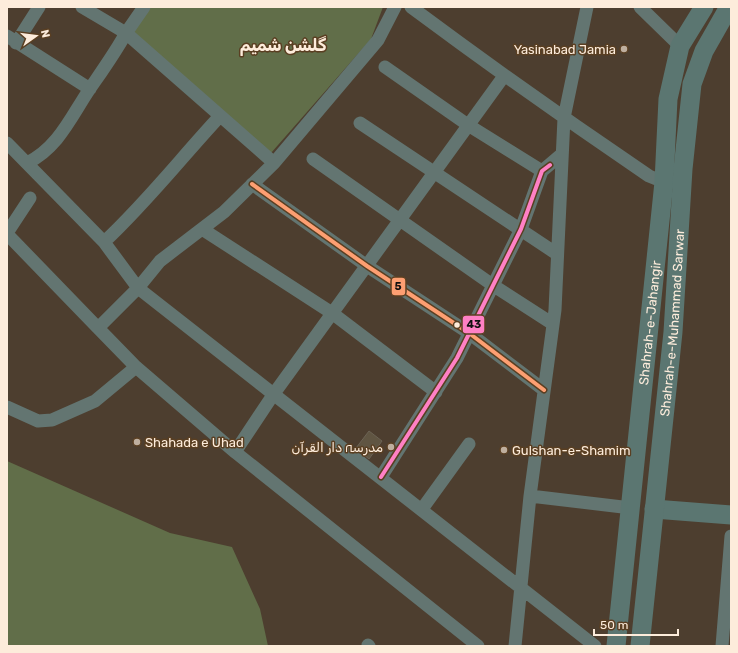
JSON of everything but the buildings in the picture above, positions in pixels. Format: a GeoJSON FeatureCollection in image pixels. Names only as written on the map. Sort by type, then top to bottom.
{"type":"FeatureCollection","features":[{"type":"Feature","properties":{"kind":"main road","name":"Shahrah-e-Jahangir"},"geometry":{"type":"LineString","coordinates":[[616,646],[664,182],[668,99],[680,46],[704,7]]}},
{"type":"Feature","properties":{"kind":"main road","name":"Shahrah-e-Muhammad Sarwar"},"geometry":{"type":"LineString","coordinates":[[640,646],[673,332],[684,169],[692,84],[704,51],[728,15]]}},
{"type":"Feature","properties":{"kind":"main road"},"geometry":{"type":"LineString","coordinates":[[654,509],[731,515]]}},
{"type":"Feature","properties":{"kind":"street"},"geometry":{"type":"LineString","coordinates":[[39,7],[11,40],[90,89]]}},
{"type":"Feature","properties":{"kind":"street"},"geometry":{"type":"LineString","coordinates":[[82,7],[126,33],[274,163]]}},
{"type":"Feature","properties":{"kind":"street"},"geometry":{"type":"LineString","coordinates":[[26,163],[37,158],[60,137],[144,7]]}},
{"type":"Feature","properties":{"kind":"street"},"geometry":{"type":"LineString","coordinates":[[98,328],[138,288],[160,261],[224,212],[274,163],[378,40],[395,7]]}},
{"type":"Feature","properties":{"kind":"street"},"geometry":{"type":"LineString","coordinates":[[411,7],[504,76],[564,118],[649,176],[664,182]]}},
{"type":"Feature","properties":{"kind":"street"},"geometry":{"type":"LineString","coordinates":[[515,646],[530,496],[553,324],[564,118],[588,7]]}},
{"type":"Feature","properties":{"kind":"street"},"geometry":{"type":"LineString","coordinates":[[640,7],[680,46]]}},
{"type":"Feature","properties":{"kind":"street"},"geometry":{"type":"LineString","coordinates":[[385,67],[468,125],[542,171]]}},
{"type":"Feature","properties":{"kind":"street"},"geometry":{"type":"LineString","coordinates":[[235,452],[273,395],[504,76]]}},
{"type":"Feature","properties":{"kind":"street"},"geometry":{"type":"LineString","coordinates":[[104,242],[135,214],[220,116]]}},
{"type":"Feature","properties":{"kind":"street"},"geometry":{"type":"LineString","coordinates":[[360,123],[557,254]]}},
{"type":"Feature","properties":{"kind":"street"},"geometry":{"type":"LineString","coordinates":[[7,143],[104,242],[138,288],[595,646]]}},
{"type":"Feature","properties":{"kind":"street"},"geometry":{"type":"LineString","coordinates":[[381,477],[457,358],[521,230],[542,171],[562,154]]}},
{"type":"Feature","properties":{"kind":"street"},"geometry":{"type":"LineString","coordinates":[[313,159],[494,286],[553,324]]}},
{"type":"Feature","properties":{"kind":"street"},"geometry":{"type":"LineString","coordinates":[[252,184],[367,266],[469,332],[544,390]]}},
{"type":"Feature","properties":{"kind":"street"},"geometry":{"type":"LineString","coordinates":[[7,218],[30,198],[7,233],[136,367],[235,452],[478,646]]}},
{"type":"Feature","properties":{"kind":"street"},"geometry":{"type":"LineString","coordinates":[[202,229],[332,313],[436,392]]}},
{"type":"Feature","properties":{"kind":"street"},"geometry":{"type":"LineString","coordinates":[[7,407],[38,421],[52,420],[95,401],[136,367]]}},
{"type":"Feature","properties":{"kind":"street"},"geometry":{"type":"LineString","coordinates":[[422,509],[469,444]]}},
{"type":"Feature","properties":{"kind":"street"},"geometry":{"type":"LineString","coordinates":[[530,496],[631,508]]}},
{"type":"Feature","properties":{"kind":"street"},"geometry":{"type":"LineString","coordinates":[[722,646],[729,594],[731,536]]}},
{"type":"Feature","properties":{"kind":"green space"},"geometry":{"type":"Polygon","coordinates":[[[147,7],[383,7],[371,39],[271,153],[130,30],[147,7]]]}},
{"type":"Feature","properties":{"kind":"green space"},"geometry":{"type":"Polygon","coordinates":[[[7,461],[170,533],[232,547],[260,609],[268,646],[7,646],[7,461]]]}},
{"type":"Feature","properties":{"kind":"transit line","name":"43"},"geometry":{"type":"LineString","coordinates":[[381,477],[457,358],[521,229],[542,171],[550,165]]}},
{"type":"Feature","properties":{"kind":"transit line","name":"5"},"geometry":{"type":"LineString","coordinates":[[252,184],[367,266],[469,333],[544,390]]}},
{"type":"Feature","properties":{"kind":"place","name":"Yasinabad Jamia"},"geometry":{"type":"Point","coordinates":[624,49]}},
{"type":"Feature","properties":{"kind":"place","name":"Shahada e Uhad"},"geometry":{"type":"Point","coordinates":[137,442]}},
{"type":"Feature","properties":{"kind":"place","name":"مدرسہ دار القرآن"},"geometry":{"type":"Point","coordinates":[391,447]}},
{"type":"Feature","properties":{"kind":"place","name":"Gulshan-e-Shamim"},"geometry":{"type":"Point","coordinates":[504,450]}},
{"type":"Feature","properties":{"kind":"district","name":"گلشن شمیم"},"geometry":{"type":"Point","coordinates":[283,45]}}]}
